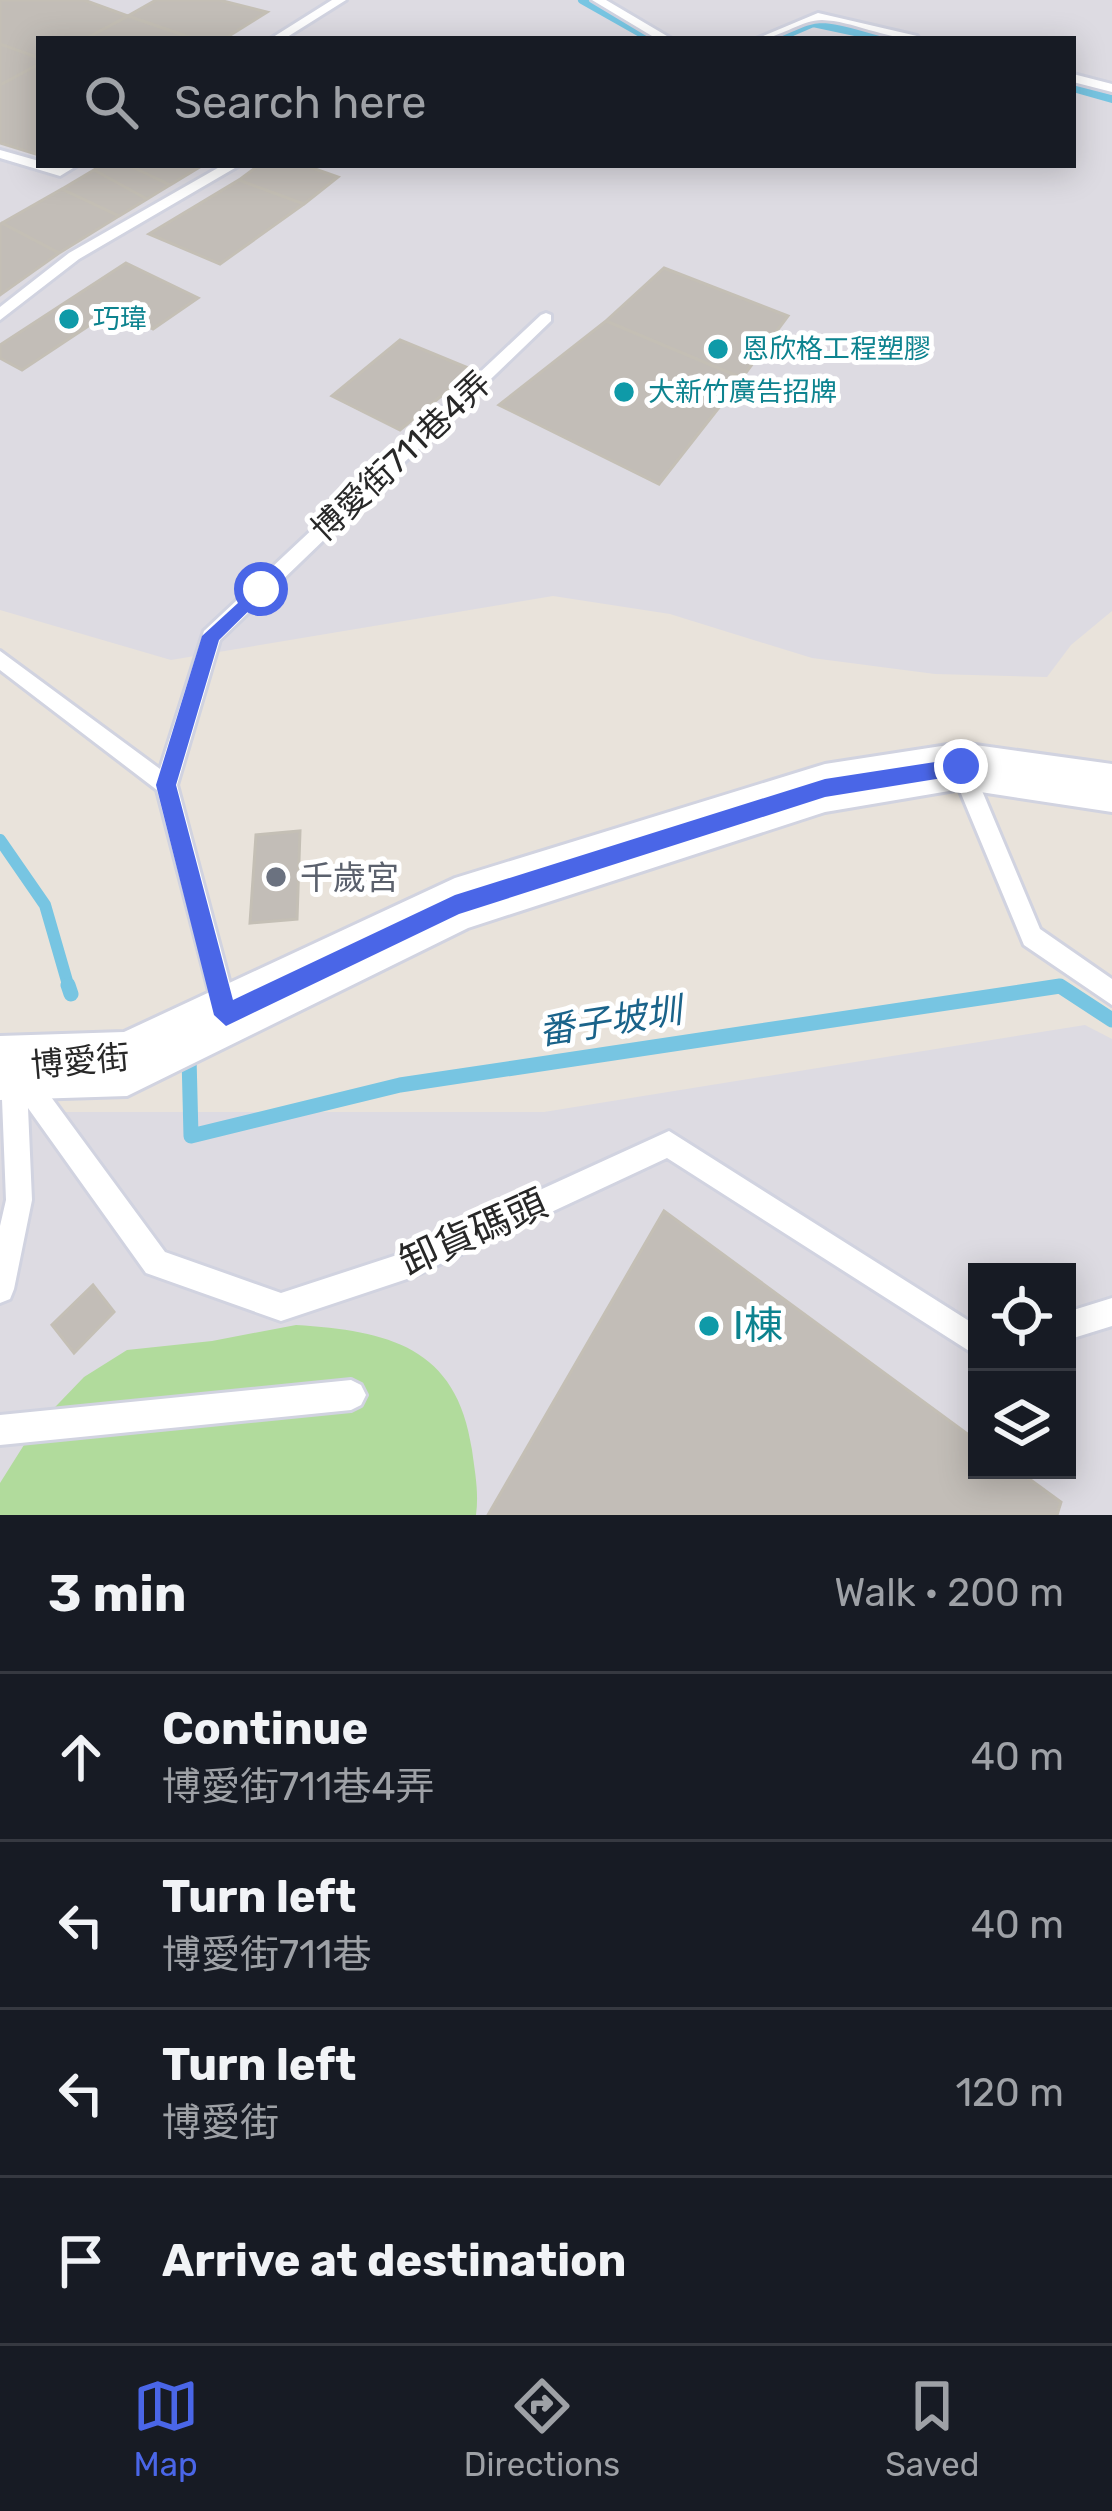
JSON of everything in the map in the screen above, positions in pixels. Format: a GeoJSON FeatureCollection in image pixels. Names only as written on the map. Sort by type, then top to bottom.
{"type":"FeatureCollection","features":[{"type":"Feature","properties":{"kind":"street","name":"博愛街"},"geometry":{"type":"LineString","coordinates":[[5,1078],[127,1064],[455,905],[825,788],[961,766],[1112,788]]}},
{"type":"Feature","properties":{"kind":"lane"},"geometry":{"type":"LineString","coordinates":[[281,36],[340,0]]}},
{"type":"Feature","properties":{"kind":"lane"},"geometry":{"type":"LineString","coordinates":[[598,0],[661,36]]}},
{"type":"Feature","properties":{"kind":"lane"},"geometry":{"type":"LineString","coordinates":[[768,36],[818,16],[901,36]]}},
{"type":"Feature","properties":{"kind":"lane"},"geometry":{"type":"LineString","coordinates":[[1076,79],[1112,88]]}},
{"type":"Feature","properties":{"kind":"lane"},"geometry":{"type":"LineString","coordinates":[[0,154],[36,165]]}},
{"type":"Feature","properties":{"kind":"lane"},"geometry":{"type":"LineString","coordinates":[[0,315],[74,256],[228,168]]}},
{"type":"Feature","properties":{"kind":"lane","name":"博愛街711巷4弄"},"geometry":{"type":"LineString","coordinates":[[166,785],[211,636],[546,318]]}},
{"type":"Feature","properties":{"kind":"lane"},"geometry":{"type":"LineString","coordinates":[[0,659],[166,785],[226,1015]]}},
{"type":"Feature","properties":{"kind":"lane"},"geometry":{"type":"LineString","coordinates":[[961,766],[1031,937],[1112,993]]}},
{"type":"Feature","properties":{"kind":"lane"},"geometry":{"type":"LineString","coordinates":[[0,1289],[20,1200],[5,1078]]}},
{"type":"Feature","properties":{"kind":"lane","name":"卸貨碼頭"},"geometry":{"type":"LineString","coordinates":[[5,1078],[156,1263],[281,1307],[400,1268],[669,1144],[968,1336]]}},
{"type":"Feature","properties":{"kind":"lane"},"geometry":{"type":"LineString","coordinates":[[1076,1323],[1112,1312]]}},
{"type":"Feature","properties":{"kind":"lane"},"geometry":{"type":"LineString","coordinates":[[0,1430],[351,1396]]}},
{"type":"Feature","properties":{"kind":"shaded area"},"geometry":{"type":"Polygon","coordinates":[[[0,0],[1112,0],[1112,611],[1071,645],[1047,677],[935,674],[812,658],[670,614],[553,596],[171,660],[0,610],[0,0]]]}},
{"type":"Feature","properties":{"kind":"shaded area"},"geometry":{"type":"Polygon","coordinates":[[[1085,1025],[1112,1039],[1112,1515],[0,1515],[0,1112],[544,1112],[1085,1025]]]}},
{"type":"Feature","properties":{"kind":"green space"},"geometry":{"type":"Polygon","coordinates":[[[296,1325],[388,1340],[434,1366],[464,1415],[475,1475],[476,1515],[0,1515],[0,1483],[34,1429],[84,1377],[127,1350],[296,1325]]]}},
{"type":"Feature","properties":{"kind":"building"},"geometry":{"type":"Polygon","coordinates":[[[0,0],[84,0],[128,16],[91,36],[36,36],[36,57],[0,44],[0,0]]]}},
{"type":"Feature","properties":{"kind":"building"},"geometry":{"type":"Polygon","coordinates":[[[156,0],[219,0],[267,12],[229,36],[186,36],[128,16],[156,0]]]}},
{"type":"Feature","properties":{"kind":"building"},"geometry":{"type":"Polygon","coordinates":[[[128,16],[186,36],[91,36],[128,16]]]}},
{"type":"Feature","properties":{"kind":"building"},"geometry":{"type":"Polygon","coordinates":[[[0,44],[36,57],[36,66],[0,85],[0,44]]]}},
{"type":"Feature","properties":{"kind":"building"},"geometry":{"type":"Polygon","coordinates":[[[36,66],[36,154],[0,143],[0,85],[36,66]]]}},
{"type":"Feature","properties":{"kind":"building"},"geometry":{"type":"Polygon","coordinates":[[[134,168],[170,185],[147,199],[94,170],[134,168]]]}},
{"type":"Feature","properties":{"kind":"building"},"geometry":{"type":"Polygon","coordinates":[[[134,168],[198,168],[170,185],[134,168]]]}},
{"type":"Feature","properties":{"kind":"building"},"geometry":{"type":"Polygon","coordinates":[[[255,168],[312,168],[338,177],[304,204],[239,180],[255,168]]]}},
{"type":"Feature","properties":{"kind":"building"},"geometry":{"type":"Polygon","coordinates":[[[94,170],[147,199],[119,216],[62,189],[94,170]]]}},
{"type":"Feature","properties":{"kind":"building"},"geometry":{"type":"Polygon","coordinates":[[[239,180],[304,204],[220,264],[149,234],[239,180]]]}},
{"type":"Feature","properties":{"kind":"building"},"geometry":{"type":"Polygon","coordinates":[[[62,189],[119,216],[59,253],[2,223],[62,189]]]}},
{"type":"Feature","properties":{"kind":"building"},"geometry":{"type":"Polygon","coordinates":[[[0,225],[59,253],[0,295],[0,225]]]}},
{"type":"Feature","properties":{"kind":"building","name":"巧瑋"},"geometry":{"type":"Polygon","coordinates":[[[126,263],[198,298],[153,329],[114,309],[22,370],[0,358],[0,345],[126,263]]]}},
{"type":"Feature","properties":{"kind":"building","name":"恩欣格工程塑膠"},"geometry":{"type":"Polygon","coordinates":[[[664,268],[788,316],[742,378],[606,321],[664,268]]]}},
{"type":"Feature","properties":{"kind":"building","name":"大新竹廣告招牌"},"geometry":{"type":"Polygon","coordinates":[[[606,321],[742,378],[659,484],[499,405],[606,321]]]}},
{"type":"Feature","properties":{"kind":"building"},"geometry":{"type":"Polygon","coordinates":[[[400,340],[473,370],[400,430],[332,396],[400,340]]]}},
{"type":"Feature","properties":{"kind":"building","name":"千歲宮"},"geometry":{"type":"Polygon","coordinates":[[[300,831],[297,919],[250,923],[256,835],[300,831]]]}},
{"type":"Feature","properties":{"kind":"building","name":"I棟"},"geometry":{"type":"Polygon","coordinates":[[[664,1211],[968,1434],[968,1479],[1029,1479],[1061,1502],[1057,1515],[488,1515],[664,1211]]]}},
{"type":"Feature","properties":{"kind":"building"},"geometry":{"type":"Polygon","coordinates":[[[93,1285],[114,1312],[74,1353],[52,1325],[93,1285]]]}},
{"type":"Feature","properties":{"kind":"waterway"},"geometry":{"type":"LineString","coordinates":[[582,0],[646,36]]}},
{"type":"Feature","properties":{"kind":"waterway"},"geometry":{"type":"LineString","coordinates":[[783,36],[813,23],[874,36]]}},
{"type":"Feature","properties":{"kind":"waterway"},"geometry":{"type":"LineString","coordinates":[[1076,89],[1112,99]]}},
{"type":"Feature","properties":{"kind":"waterway","name":"番子坡圳"},"geometry":{"type":"LineString","coordinates":[[0,840],[45,905],[69,988]]}},
{"type":"Feature","properties":{"kind":"waterway","name":"番子坡圳"},"geometry":{"type":"LineString","coordinates":[[1047,988],[1060,986],[1112,1020]]}},
{"type":"Feature","properties":{"kind":"waterway","name":"番子坡圳"},"geometry":{"type":"LineString","coordinates":[[69,988],[71,994]]}},
{"type":"Feature","properties":{"kind":"waterway","name":"番子坡圳"},"geometry":{"type":"LineString","coordinates":[[189,1057],[191,1136],[400,1085],[1047,988]]}},
{"type":"Feature","properties":{"kind":"waterway","name":"番子坡圳"},"geometry":{"type":"LineString","coordinates":[[1047,988],[1063,988]]}},
{"type":"Feature","properties":{"kind":"place","name":"巧瑋"},"geometry":{"type":"Point","coordinates":[69,319]}},
{"type":"Feature","properties":{"kind":"place","name":"恩欣格工程塑膠"},"geometry":{"type":"Point","coordinates":[718,349]}},
{"type":"Feature","properties":{"kind":"place","name":"大新竹廣告招牌"},"geometry":{"type":"Point","coordinates":[624,392]}},
{"type":"Feature","properties":{"kind":"place","name":"千歲宮"},"geometry":{"type":"Point","coordinates":[276,877]}},
{"type":"Feature","properties":{"kind":"place","name":"I棟"},"geometry":{"type":"Point","coordinates":[709,1326]}},
{"type":"Feature","properties":{"kind":"route"},"geometry":{"type":"LineString","coordinates":[[261,589],[211,636],[166,785],[226,1015],[455,905],[825,788],[961,766]]}}]}
